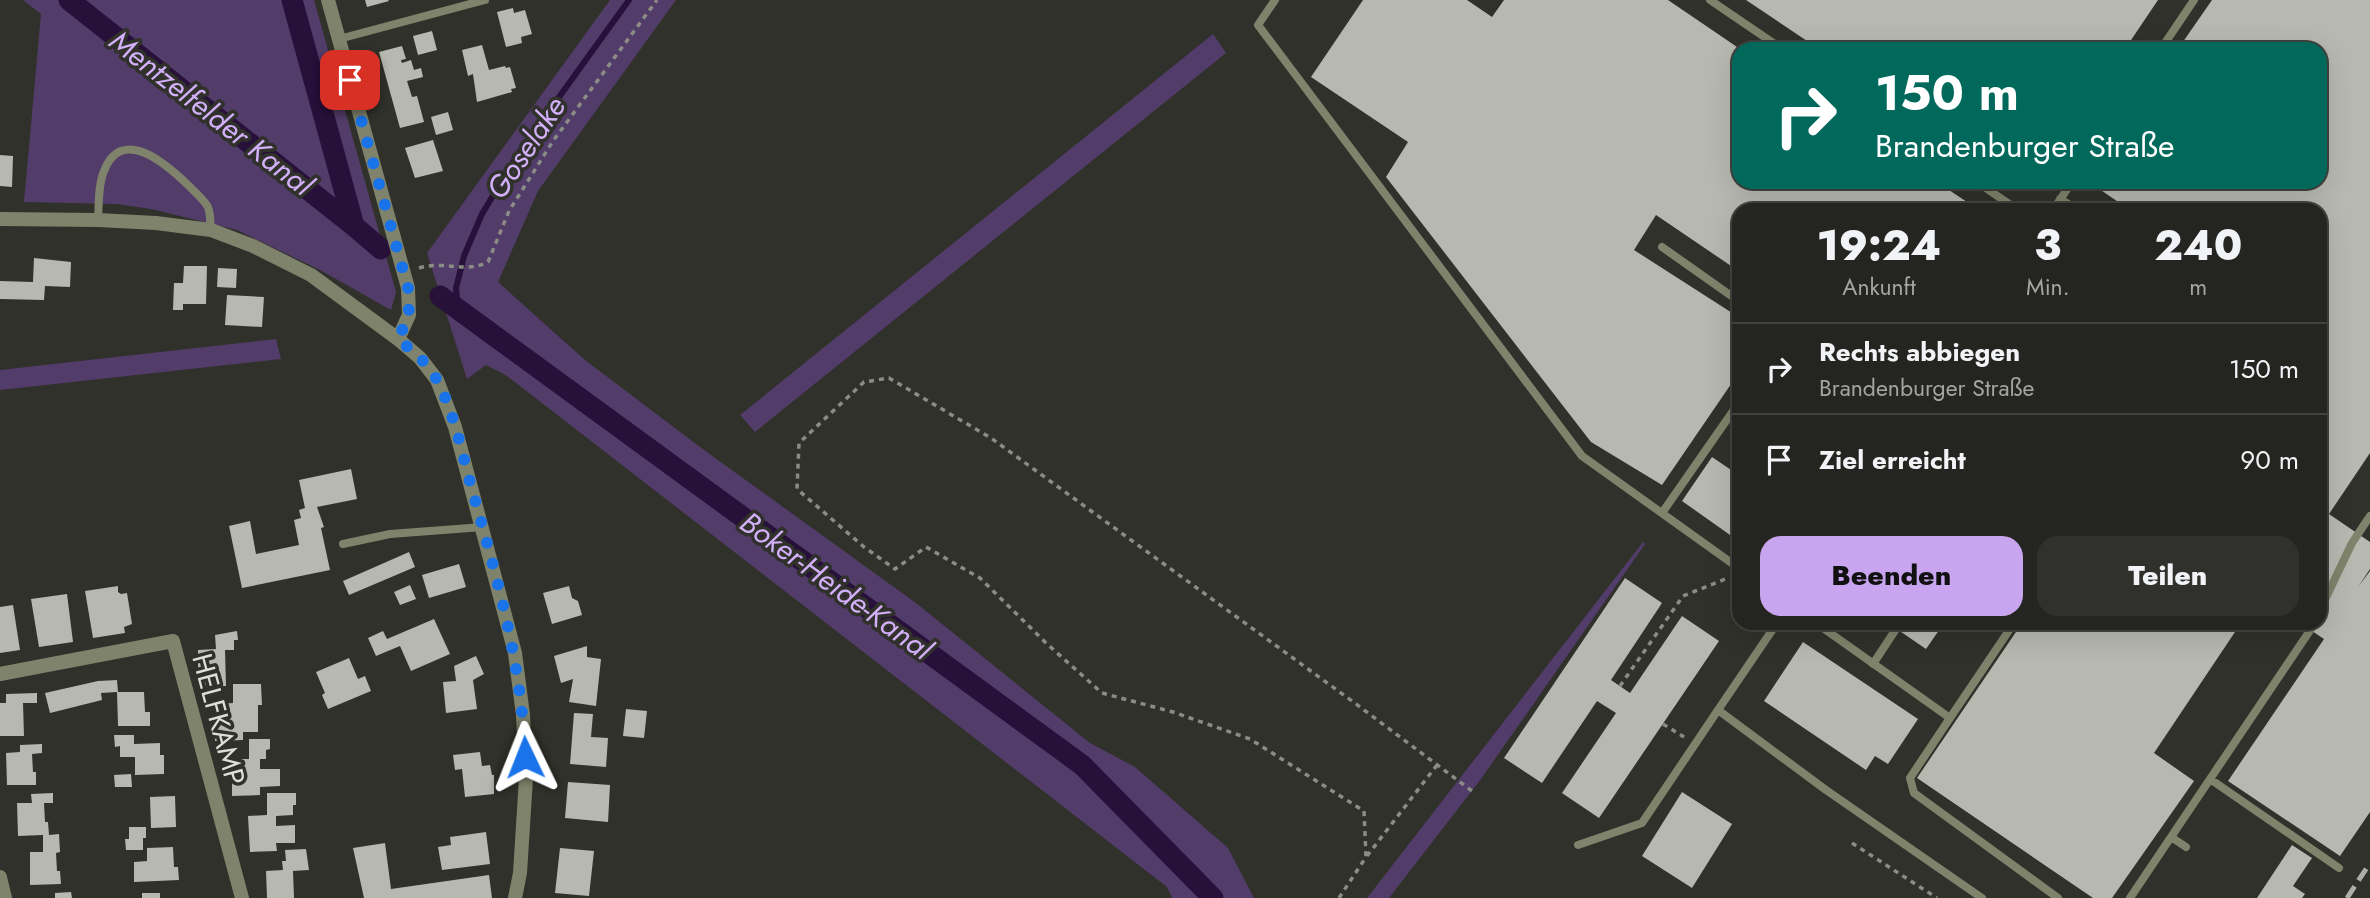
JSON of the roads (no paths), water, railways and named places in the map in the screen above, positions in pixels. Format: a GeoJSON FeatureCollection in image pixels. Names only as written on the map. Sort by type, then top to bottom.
{"type":"FeatureCollection","features":[{"type":"Feature","properties":{"kind":"street"},"geometry":{"type":"LineString","coordinates":[[328,0],[408,288],[409,315],[398,339]]}},
{"type":"Feature","properties":{"kind":"street"},"geometry":{"type":"LineString","coordinates":[[0,219],[99,220],[211,230],[253,246],[311,275],[398,339],[420,358],[437,380],[449,409],[483,527],[515,653],[523,715],[526,778],[520,873],[515,898]]}},
{"type":"Feature","properties":{"kind":"street","name":"HELFKAMP"},"geometry":{"type":"LineString","coordinates":[[0,674],[173,641],[242,898]]}},
{"type":"Feature","properties":{"kind":"street"},"geometry":{"type":"LineString","coordinates":[[0,877],[5,898]]}},
{"type":"Feature","properties":{"kind":"lane"},"geometry":{"type":"LineString","coordinates":[[339,39],[485,0]]}},
{"type":"Feature","properties":{"kind":"lane"},"geometry":{"type":"LineString","coordinates":[[1275,0],[1258,24],[1573,445],[1582,456],[1732,563]]}},
{"type":"Feature","properties":{"kind":"lane"},"geometry":{"type":"LineString","coordinates":[[1710,0],[1772,42]]}},
{"type":"Feature","properties":{"kind":"lane"},"geometry":{"type":"LineString","coordinates":[[2166,42],[2194,0]]}},
{"type":"Feature","properties":{"kind":"lane"},"geometry":{"type":"LineString","coordinates":[[99,220],[100,186],[104,170],[113,156],[125,149],[135,149],[168,166],[208,206],[211,230]]}},
{"type":"Feature","properties":{"kind":"lane"},"geometry":{"type":"LineString","coordinates":[[1987,189],[2008,203]]}},
{"type":"Feature","properties":{"kind":"lane"},"geometry":{"type":"LineString","coordinates":[[2057,203],[2067,189]]}},
{"type":"Feature","properties":{"kind":"lane"},"geometry":{"type":"LineString","coordinates":[[2060,199],[2067,203]]}},
{"type":"Feature","properties":{"kind":"lane"},"geometry":{"type":"LineString","coordinates":[[1662,247],[1732,296]]}},
{"type":"Feature","properties":{"kind":"lane"},"geometry":{"type":"LineString","coordinates":[[1662,513],[1732,412]]}},
{"type":"Feature","properties":{"kind":"lane"},"geometry":{"type":"LineString","coordinates":[[2327,595],[2352,543],[2370,516]]}},
{"type":"Feature","properties":{"kind":"lane"},"geometry":{"type":"LineString","coordinates":[[343,544],[390,534],[483,527]]}},
{"type":"Feature","properties":{"kind":"lane"},"geometry":{"type":"LineString","coordinates":[[1578,845],[1642,823],[1772,630]]}},
{"type":"Feature","properties":{"kind":"lane"},"geometry":{"type":"LineString","coordinates":[[1826,630],[1950,718]]}},
{"type":"Feature","properties":{"kind":"lane"},"geometry":{"type":"LineString","coordinates":[[1873,664],[1895,630]]}},
{"type":"Feature","properties":{"kind":"lane"},"geometry":{"type":"LineString","coordinates":[[2009,630],[1910,778],[1913,793],[2058,898]]}},
{"type":"Feature","properties":{"kind":"lane"},"geometry":{"type":"LineString","coordinates":[[2130,898],[2310,630]]}},
{"type":"Feature","properties":{"kind":"lane"},"geometry":{"type":"LineString","coordinates":[[1718,710],[1826,790],[1982,898]]}},
{"type":"Feature","properties":{"kind":"lane"},"geometry":{"type":"LineString","coordinates":[[2210,779],[2339,868]]}},
{"type":"Feature","properties":{"kind":"lane"},"geometry":{"type":"LineString","coordinates":[[2171,837],[2186,846]]}},
{"type":"Feature","properties":{"kind":"waterway","name":"Mentzelfelder Kanal"},"geometry":{"type":"LineString","coordinates":[[69,0],[354,226]]}},
{"type":"Feature","properties":{"kind":"waterway","name":"Boker-Heide-Kanal"},"geometry":{"type":"LineString","coordinates":[[292,0],[354,226],[381,249]]}},
{"type":"Feature","properties":{"kind":"waterway","name":"Goselake"},"geometry":{"type":"LineString","coordinates":[[458,310],[456,288],[464,256],[482,214],[518,154],[629,0]]}},
{"type":"Feature","properties":{"kind":"waterway","name":"Boker-Heide-Kanal"},"geometry":{"type":"LineString","coordinates":[[440,296],[1082,765],[1213,898]]}},
{"type":"Feature","properties":{"kind":"railway"},"geometry":{"type":"LineString","coordinates":[[2347,898],[2370,863]]}}]}
